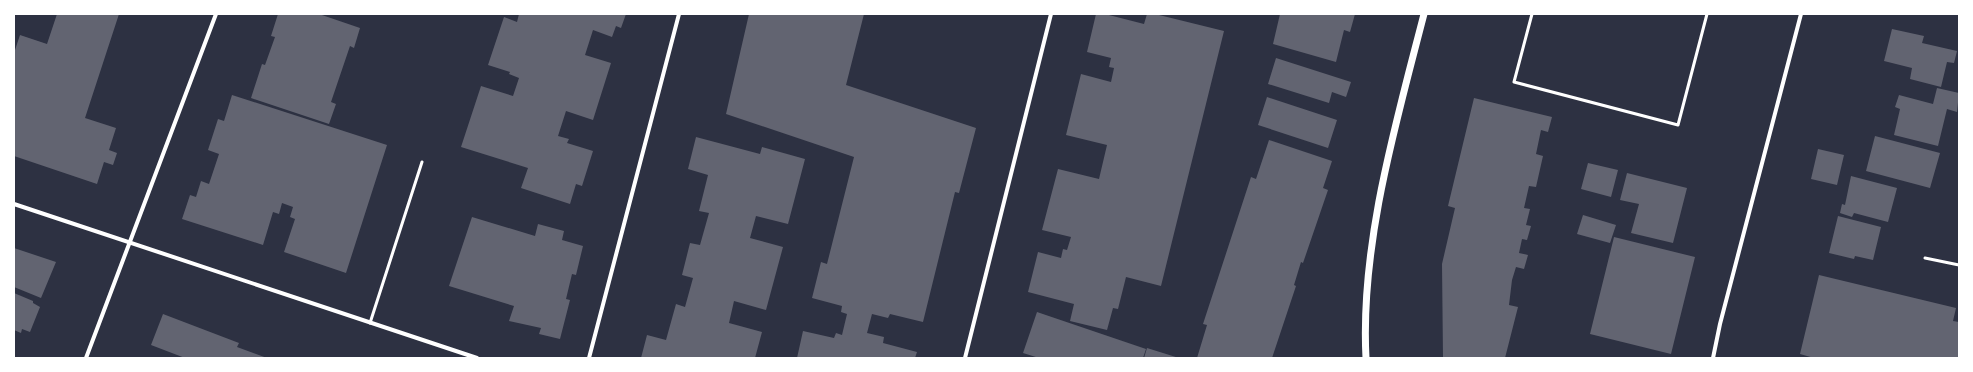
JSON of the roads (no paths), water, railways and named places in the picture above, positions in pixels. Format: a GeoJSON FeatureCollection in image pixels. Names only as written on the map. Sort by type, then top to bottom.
{"type":"FeatureCollection","features":[{"type":"Feature","properties":{"kind":"street"},"geometry":{"type":"LineString","coordinates":[[86,358],[216,14]]}},
{"type":"Feature","properties":{"kind":"street"},"geometry":{"type":"LineString","coordinates":[[590,358],[679,14]]}},
{"type":"Feature","properties":{"kind":"street"},"geometry":{"type":"LineString","coordinates":[[966,358],[1051,14]]}},
{"type":"Feature","properties":{"kind":"street"},"geometry":{"type":"LineString","coordinates":[[1366,358],[1365,336],[1369,274],[1382,191],[1397,119],[1424,14]]}},
{"type":"Feature","properties":{"kind":"street"},"geometry":{"type":"LineString","coordinates":[[1713,358],[1720,324],[1801,14]]}},
{"type":"Feature","properties":{"kind":"street"},"geometry":{"type":"LineString","coordinates":[[14,204],[477,358]]}},
{"type":"Feature","properties":{"kind":"lane"},"geometry":{"type":"LineString","coordinates":[[1532,14],[1514,82],[1678,125],[1707,14]]}},
{"type":"Feature","properties":{"kind":"lane"},"geometry":{"type":"LineString","coordinates":[[370,323],[422,162]]}},
{"type":"Feature","properties":{"kind":"lane"},"geometry":{"type":"LineString","coordinates":[[1925,258],[1959,265]]}}]}
